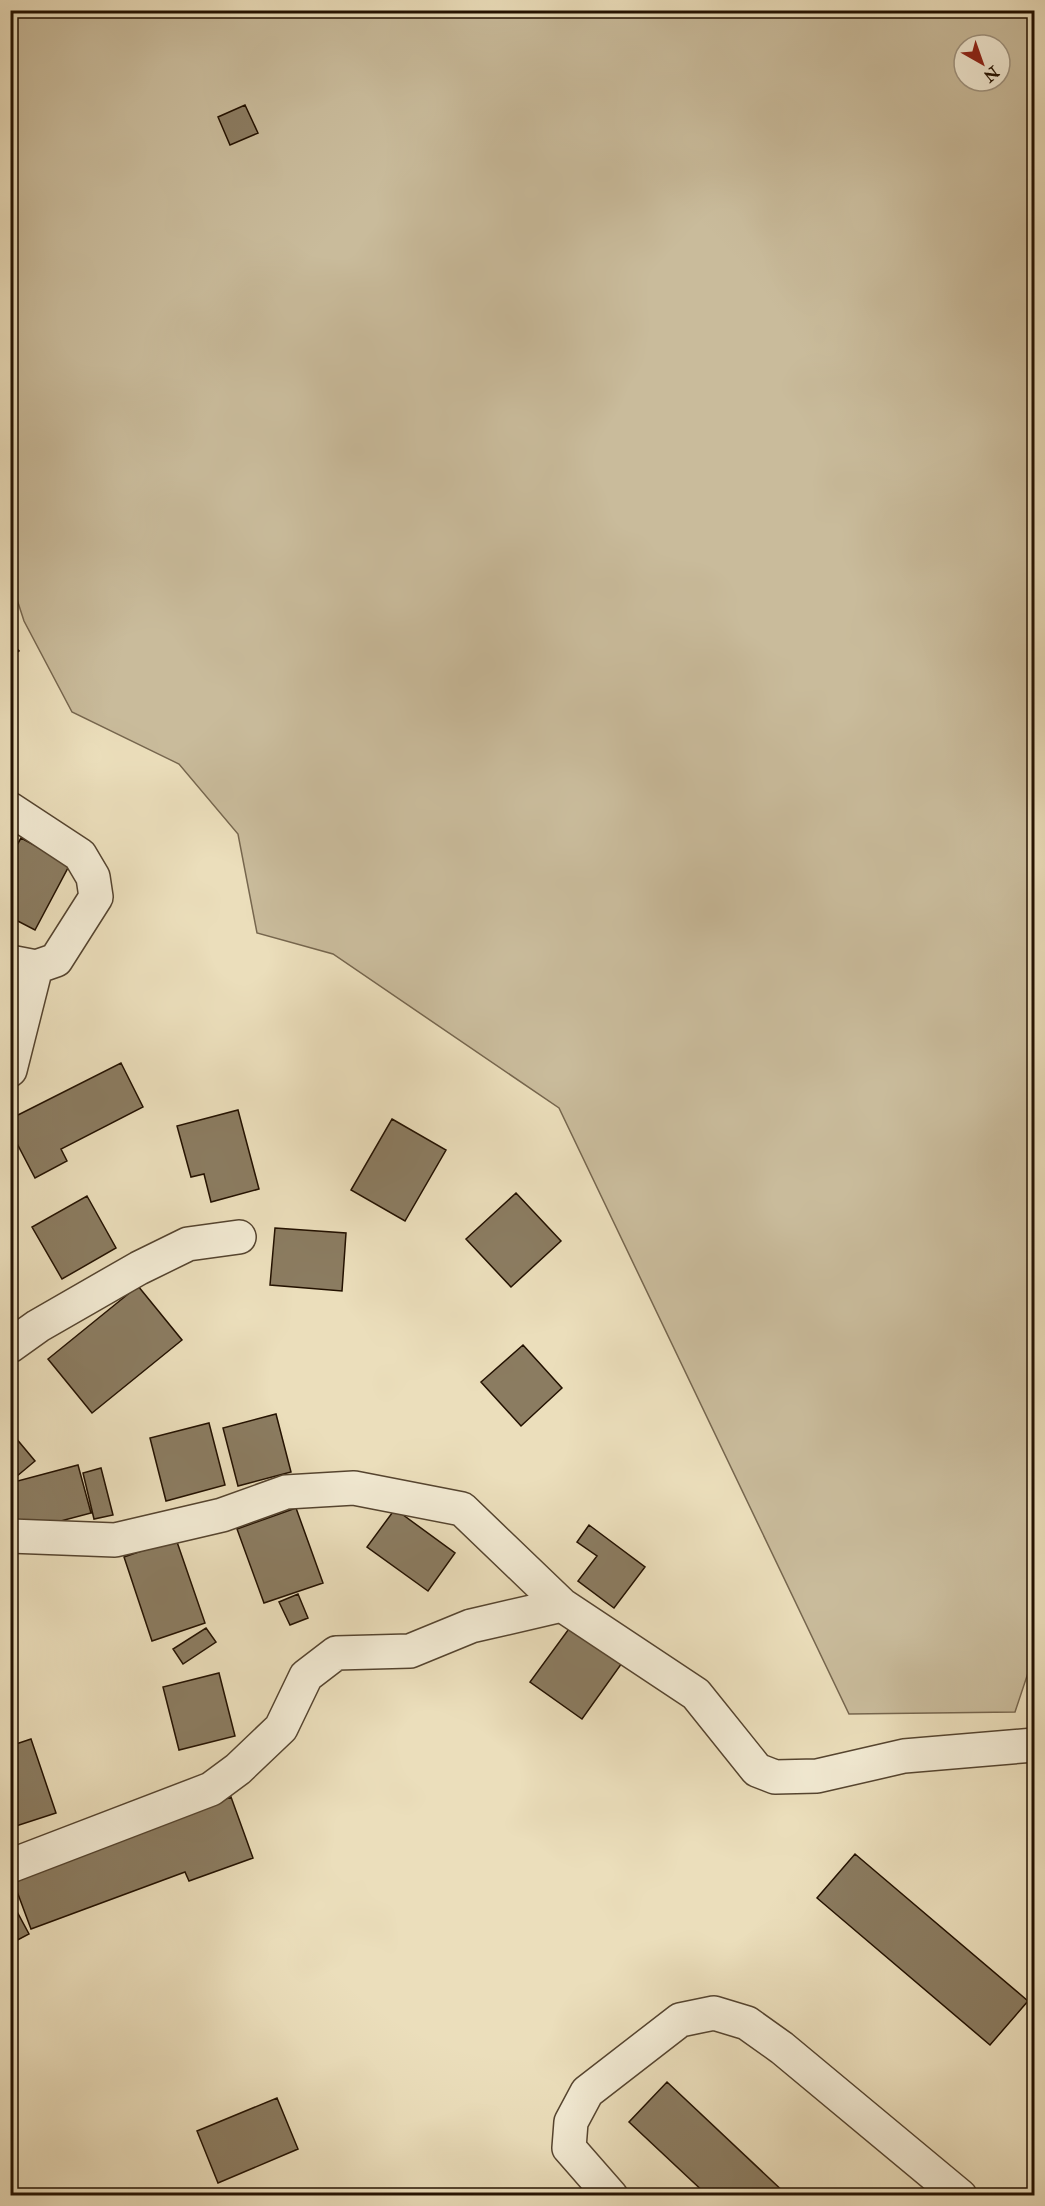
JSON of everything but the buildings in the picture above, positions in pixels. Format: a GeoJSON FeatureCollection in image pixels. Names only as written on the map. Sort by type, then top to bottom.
{"type":"FeatureCollection","features":[{"type":"Feature","properties":{"kind":"street"},"geometry":{"type":"LineString","coordinates":[[10,809],[80,855],[93,877],[96,897],[56,960],[23,965],[10,1070]]}},
{"type":"Feature","properties":{"kind":"street"},"geometry":{"type":"LineString","coordinates":[[10,1346],[38,1326],[139,1268],[188,1244],[239,1238]]}},
{"type":"Feature","properties":{"kind":"street"},"geometry":{"type":"LineString","coordinates":[[10,1536],[115,1540],[222,1515],[286,1492],[354,1488],[462,1509],[562,1605],[696,1695],[757,1770],[775,1777],[817,1776],[904,1756],[1035,1745]]}},
{"type":"Feature","properties":{"kind":"street"},"geometry":{"type":"LineString","coordinates":[[10,1866],[211,1789],[238,1769],[281,1728],[306,1676],[336,1653],[410,1651],[471,1626],[562,1605]]}},
{"type":"Feature","properties":{"kind":"street"},"geometry":{"type":"LineString","coordinates":[[611,2196],[569,2148],[572,2122],[587,2092],[680,2020],[714,2013],[747,2023],[782,2048],[960,2196]]}},
{"type":"Feature","properties":{"kind":"shaded area"},"geometry":{"type":"Polygon","coordinates":[[[25,10],[1034,11],[1034,1655],[1015,1712],[849,1714],[559,1108],[333,954],[257,933],[238,834],[179,764],[72,712],[24,621],[11,581],[10,25],[25,10]]]}}]}
